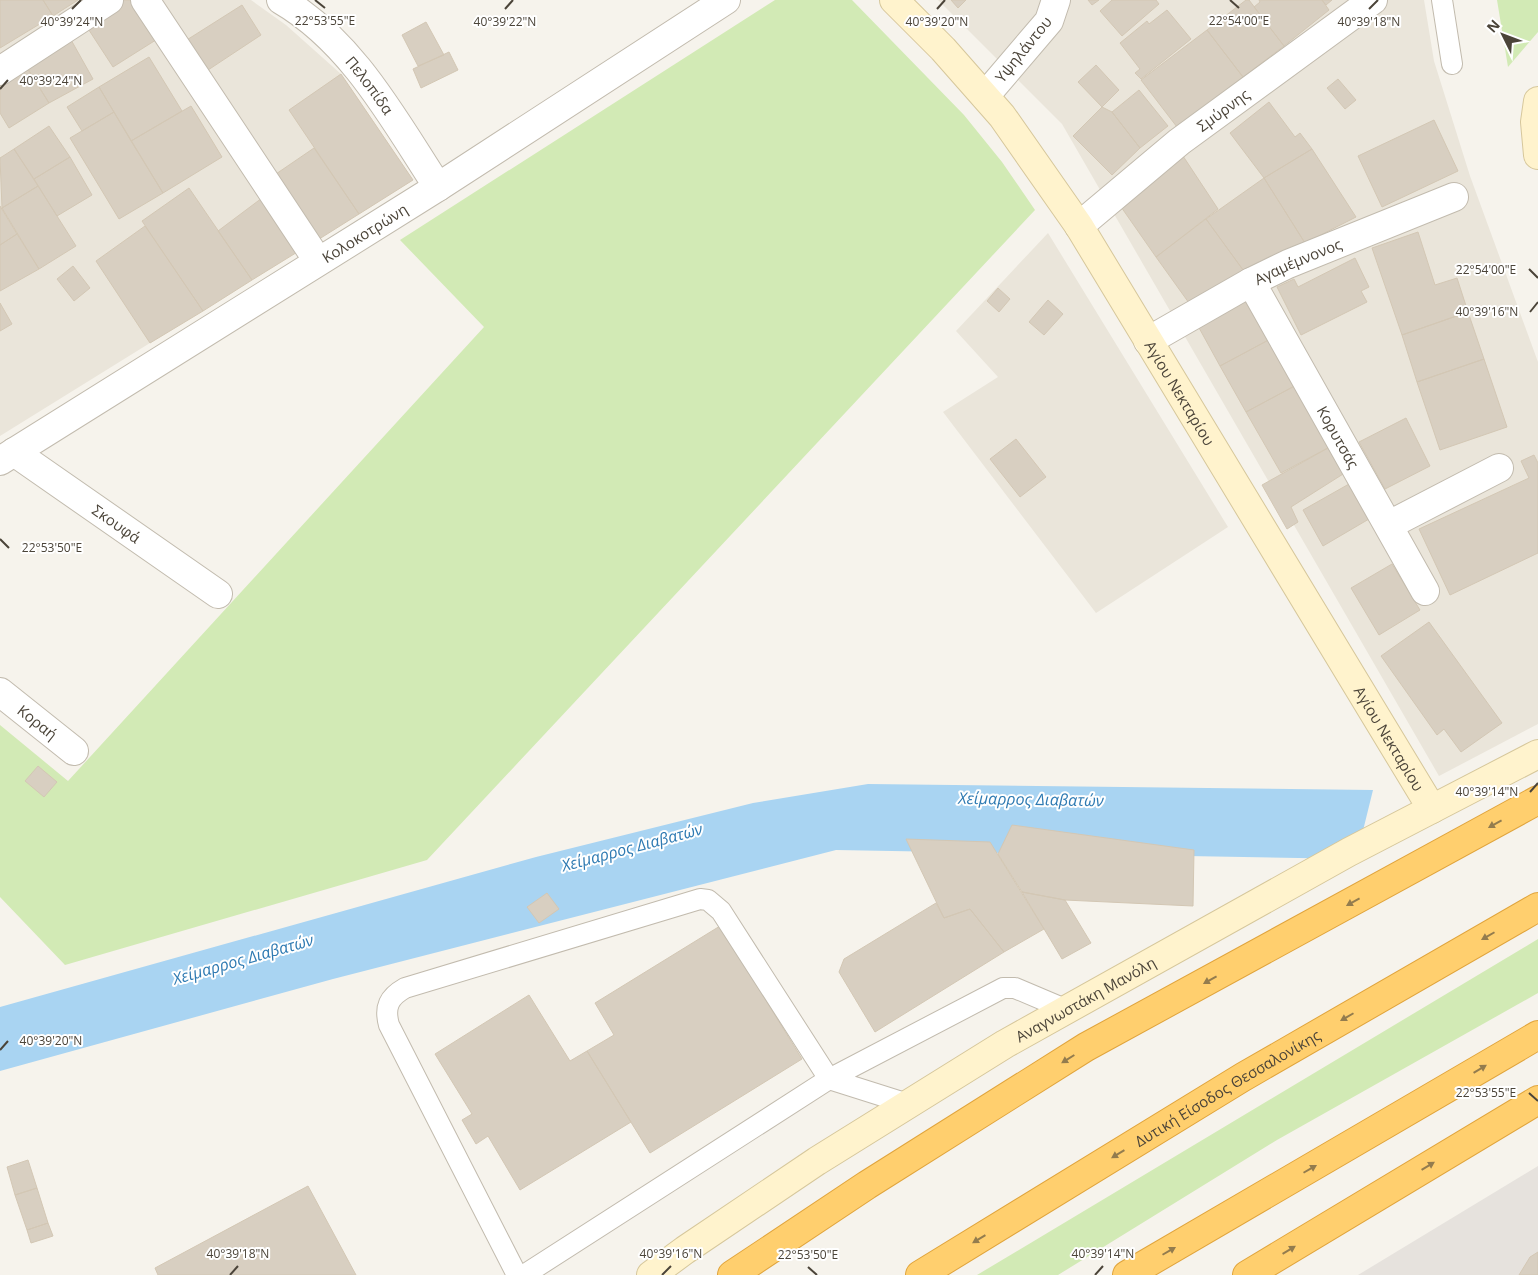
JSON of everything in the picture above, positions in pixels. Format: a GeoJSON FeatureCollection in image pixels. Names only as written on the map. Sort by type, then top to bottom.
{"type":"FeatureCollection","features":[{"type":"Feature","properties":{"kind":"highway"},"geometry":{"type":"LineString","coordinates":[[732,1275],[867,1184],[1086,1047],[1538,800]]}},
{"type":"Feature","properties":{"kind":"highway","name":"Δυτική Είσοδος Θεσσαλονίκης"},"geometry":{"type":"LineString","coordinates":[[920,1275],[1243,1077],[1534,909]]}},
{"type":"Feature","properties":{"kind":"highway"},"geometry":{"type":"LineString","coordinates":[[1127,1275],[1538,1035]]}},
{"type":"Feature","properties":{"kind":"highway"},"geometry":{"type":"LineString","coordinates":[[1247,1275],[1538,1100]]}},
{"type":"Feature","properties":{"kind":"street"},"geometry":{"type":"LineString","coordinates":[[0,72],[109,0]]}},
{"type":"Feature","properties":{"kind":"street"},"geometry":{"type":"LineString","coordinates":[[145,0],[318,261]]}},
{"type":"Feature","properties":{"kind":"street","name":"Πελοπίδα"},"geometry":{"type":"LineString","coordinates":[[281,0],[314,24],[352,62],[370,85],[438,187]]}},
{"type":"Feature","properties":{"kind":"street","name":"Κολοκοτρώνη"},"geometry":{"type":"LineString","coordinates":[[7,457],[438,187],[726,0]]}},
{"type":"Feature","properties":{"kind":"street","name":"Αγίου Νεκταρίου"},"geometry":{"type":"LineString","coordinates":[[894,0],[943,49],[985,96],[1020,140],[1079,226],[1432,809]]}},
{"type":"Feature","properties":{"kind":"street","name":"Υψηλάντου"},"geometry":{"type":"LineString","coordinates":[[985,96],[1049,22],[1056,0]]}},
{"type":"Feature","properties":{"kind":"street","name":"Σμύρνης"},"geometry":{"type":"LineString","coordinates":[[1079,226],[1179,142],[1373,0]]}},
{"type":"Feature","properties":{"kind":"street"},"geometry":{"type":"LineString","coordinates":[[1538,101],[1535,122],[1538,155]]}},
{"type":"Feature","properties":{"kind":"street","name":"Αγαμέμνονος"},"geometry":{"type":"LineString","coordinates":[[1148,341],[1251,282],[1324,249],[1454,197]]}},
{"type":"Feature","properties":{"kind":"street","name":"Κορυτσάς"},"geometry":{"type":"LineString","coordinates":[[1251,282],[1425,591]]}},
{"type":"Feature","properties":{"kind":"street","name":"Σκουφά"},"geometry":{"type":"LineString","coordinates":[[7,457],[218,594]]}},
{"type":"Feature","properties":{"kind":"street"},"geometry":{"type":"LineString","coordinates":[[1389,525],[1499,468]]}},
{"type":"Feature","properties":{"kind":"street","name":"Κοραή"},"geometry":{"type":"LineString","coordinates":[[0,692],[74,751]]}},
{"type":"Feature","properties":{"kind":"street","name":"Αναγνωστάκη Μανόλη"},"geometry":{"type":"LineString","coordinates":[[651,1275],[817,1161],[1005,1044],[1349,852],[1538,754]]}},
{"type":"Feature","properties":{"kind":"lane"},"geometry":{"type":"LineString","coordinates":[[1442,0],[1452,64]]}},
{"type":"Feature","properties":{"kind":"lane"},"geometry":{"type":"LineString","coordinates":[[517,1275],[389,1025],[386,1013],[388,1002],[395,993],[405,988],[692,900],[708,900],[721,911],[829,1080],[908,1104]]}},
{"type":"Feature","properties":{"kind":"lane"},"geometry":{"type":"LineString","coordinates":[[524,1275],[829,1080],[1003,988],[1015,988],[1066,1010]]}},
{"type":"Feature","properties":{"kind":"shaded area"},"geometry":{"type":"Polygon","coordinates":[[[0,0],[251,0],[286,25],[341,74],[413,180],[0,436],[0,0]]]}},
{"type":"Feature","properties":{"kind":"shaded area"},"geometry":{"type":"Polygon","coordinates":[[[938,0],[1424,0],[1434,61],[1470,176],[1538,362],[1538,724],[1439,776],[1062,124],[938,0]]]}},
{"type":"Feature","properties":{"kind":"shaded area"},"geometry":{"type":"Polygon","coordinates":[[[1048,233],[1228,527],[1096,613],[943,412],[998,377],[956,331],[1048,233]]]}},
{"type":"Feature","properties":{"kind":"shaded area"},"geometry":{"type":"Polygon","coordinates":[[[1538,1166],[1538,1275],[1358,1275],[1538,1166]]]}},
{"type":"Feature","properties":{"kind":"green space"},"geometry":{"type":"Polygon","coordinates":[[[775,0],[852,0],[964,115],[1002,162],[1035,210],[427,860],[65,965],[0,897],[0,725],[68,781],[484,327],[400,240],[775,0]]]}},
{"type":"Feature","properties":{"kind":"green space"},"geometry":{"type":"Polygon","coordinates":[[[1497,0],[1538,0],[1538,32],[1508,67],[1497,0]]]}},
{"type":"Feature","properties":{"kind":"green space"},"geometry":{"type":"Polygon","coordinates":[[[1538,939],[1538,993],[1277,1140],[1058,1275],[977,1275],[1538,939]]]}},
{"type":"Feature","properties":{"kind":"water","name":"Χείμαρρος Διαβατών"},"geometry":{"type":"Polygon","coordinates":[[[868,784],[1373,790],[1356,859],[836,850],[333,979],[0,1071],[0,1007],[536,857],[753,803],[868,784]]]}},
{"type":"Feature","properties":{"kind":"building"},"geometry":{"type":"Polygon","coordinates":[[[0,0],[43,0],[53,16],[0,48],[0,0]]]}},
{"type":"Feature","properties":{"kind":"building"},"geometry":{"type":"Polygon","coordinates":[[[43,0],[78,0],[53,16],[43,0]]]}},
{"type":"Feature","properties":{"kind":"building"},"geometry":{"type":"Polygon","coordinates":[[[122,0],[135,0],[159,38],[113,67],[85,24],[122,0]]]}},
{"type":"Feature","properties":{"kind":"building"},"geometry":{"type":"Polygon","coordinates":[[[951,0],[966,0],[958,8],[951,0]]]}},
{"type":"Feature","properties":{"kind":"building"},"geometry":{"type":"Polygon","coordinates":[[[1088,0],[1099,0],[1092,5],[1088,0]]]}},
{"type":"Feature","properties":{"kind":"building"},"geometry":{"type":"Polygon","coordinates":[[[1112,0],[1156,0],[1159,4],[1122,36],[1100,11],[1112,0]]]}},
{"type":"Feature","properties":{"kind":"building"},"geometry":{"type":"Polygon","coordinates":[[[1246,0],[1249,0],[1284,46],[1243,77],[1207,30],[1246,0]]]}},
{"type":"Feature","properties":{"kind":"building"},"geometry":{"type":"Polygon","coordinates":[[[1259,0],[1322,0],[1329,10],[1284,46],[1254,7],[1260,2],[1259,0]]]}},
{"type":"Feature","properties":{"kind":"building"},"geometry":{"type":"Polygon","coordinates":[[[1322,0],[1332,0],[1326,5],[1322,0]]]}},
{"type":"Feature","properties":{"kind":"building"},"geometry":{"type":"Polygon","coordinates":[[[242,5],[261,35],[202,74],[182,43],[242,5]]]}},
{"type":"Feature","properties":{"kind":"building"},"geometry":{"type":"Polygon","coordinates":[[[1167,10],[1191,39],[1141,79],[1135,73],[1140,69],[1120,43],[1147,21],[1149,24],[1167,10]]]}},
{"type":"Feature","properties":{"kind":"building"},"geometry":{"type":"Polygon","coordinates":[[[426,22],[444,55],[418,66],[402,35],[426,22]]]}},
{"type":"Feature","properties":{"kind":"building"},"geometry":{"type":"Polygon","coordinates":[[[1207,30],[1243,77],[1177,127],[1141,80],[1207,30]]]}},
{"type":"Feature","properties":{"kind":"building"},"geometry":{"type":"Polygon","coordinates":[[[70,38],[93,79],[49,103],[26,66],[70,38]]]}},
{"type":"Feature","properties":{"kind":"building"},"geometry":{"type":"Polygon","coordinates":[[[449,52],[458,70],[421,88],[413,69],[449,52]]]}},
{"type":"Feature","properties":{"kind":"building"},"geometry":{"type":"Polygon","coordinates":[[[149,57],[182,111],[131,141],[99,87],[149,57]]]}},
{"type":"Feature","properties":{"kind":"building"},"geometry":{"type":"Polygon","coordinates":[[[1096,65],[1119,90],[1102,107],[1078,82],[1096,65]]]}},
{"type":"Feature","properties":{"kind":"building"},"geometry":{"type":"Polygon","coordinates":[[[26,66],[49,103],[9,128],[0,113],[0,82],[26,66]]]}},
{"type":"Feature","properties":{"kind":"building"},"geometry":{"type":"Polygon","coordinates":[[[341,74],[413,180],[359,214],[289,110],[341,74]]]}},
{"type":"Feature","properties":{"kind":"building"},"geometry":{"type":"Polygon","coordinates":[[[1338,79],[1356,100],[1345,109],[1327,88],[1338,79]]]}},
{"type":"Feature","properties":{"kind":"building"},"geometry":{"type":"Polygon","coordinates":[[[99,87],[114,112],[82,131],[67,107],[99,87]]]}},
{"type":"Feature","properties":{"kind":"building"},"geometry":{"type":"Polygon","coordinates":[[[1139,90],[1168,126],[1140,148],[1112,112],[1139,90]]]}},
{"type":"Feature","properties":{"kind":"building"},"geometry":{"type":"Polygon","coordinates":[[[1269,102],[1295,137],[1300,133],[1312,149],[1264,178],[1230,133],[1269,102]]]}},
{"type":"Feature","properties":{"kind":"building"},"geometry":{"type":"Polygon","coordinates":[[[191,106],[222,157],[163,193],[131,141],[191,106]]]}},
{"type":"Feature","properties":{"kind":"building"},"geometry":{"type":"Polygon","coordinates":[[[1102,107],[1112,112],[1140,148],[1112,175],[1073,136],[1102,107]]]}},
{"type":"Feature","properties":{"kind":"building"},"geometry":{"type":"Polygon","coordinates":[[[114,112],[163,193],[119,219],[70,138],[114,112]]]}},
{"type":"Feature","properties":{"kind":"building"},"geometry":{"type":"Polygon","coordinates":[[[1434,120],[1458,171],[1382,207],[1358,156],[1434,120]]]}},
{"type":"Feature","properties":{"kind":"building"},"geometry":{"type":"Polygon","coordinates":[[[49,126],[70,157],[34,179],[14,149],[49,126]]]}},
{"type":"Feature","properties":{"kind":"building"},"geometry":{"type":"Polygon","coordinates":[[[314,148],[359,214],[316,241],[273,176],[314,148]]]}},
{"type":"Feature","properties":{"kind":"building"},"geometry":{"type":"Polygon","coordinates":[[[14,149],[38,186],[2,208],[0,158],[14,149]]]}},
{"type":"Feature","properties":{"kind":"building"},"geometry":{"type":"Polygon","coordinates":[[[1312,149],[1356,217],[1305,243],[1264,178],[1312,149]]]}},
{"type":"Feature","properties":{"kind":"building"},"geometry":{"type":"Polygon","coordinates":[[[1183,156],[1218,209],[1156,257],[1119,204],[1183,156]]]}},
{"type":"Feature","properties":{"kind":"building"},"geometry":{"type":"Polygon","coordinates":[[[70,157],[92,195],[57,216],[34,179],[70,157]]]}},
{"type":"Feature","properties":{"kind":"building"},"geometry":{"type":"Polygon","coordinates":[[[1264,178],[1305,243],[1246,274],[1206,219],[1264,178]]]}},
{"type":"Feature","properties":{"kind":"building"},"geometry":{"type":"Polygon","coordinates":[[[38,186],[76,246],[39,269],[2,208],[38,186]]]}},
{"type":"Feature","properties":{"kind":"building"},"geometry":{"type":"Polygon","coordinates":[[[189,188],[252,280],[203,311],[142,221],[189,188]]]}},
{"type":"Feature","properties":{"kind":"building"},"geometry":{"type":"Polygon","coordinates":[[[262,198],[299,251],[252,280],[218,231],[262,198]]]}},
{"type":"Feature","properties":{"kind":"building"},"geometry":{"type":"Polygon","coordinates":[[[0,206],[17,234],[0,245],[0,206]]]}},
{"type":"Feature","properties":{"kind":"building"},"geometry":{"type":"Polygon","coordinates":[[[1206,219],[1246,274],[1189,303],[1156,257],[1206,219]]]}},
{"type":"Feature","properties":{"kind":"building"},"geometry":{"type":"Polygon","coordinates":[[[145,226],[203,311],[150,343],[96,261],[145,226]]]}},
{"type":"Feature","properties":{"kind":"building"},"geometry":{"type":"Polygon","coordinates":[[[1418,232],[1435,285],[1457,278],[1468,312],[1402,335],[1372,248],[1418,232]]]}},
{"type":"Feature","properties":{"kind":"building"},"geometry":{"type":"Polygon","coordinates":[[[17,234],[39,269],[0,291],[0,245],[17,234]]]}},
{"type":"Feature","properties":{"kind":"building"},"geometry":{"type":"Polygon","coordinates":[[[1355,258],[1369,287],[1361,291],[1367,302],[1301,335],[1277,287],[1294,279],[1298,287],[1355,258]]]}},
{"type":"Feature","properties":{"kind":"building"},"geometry":{"type":"Polygon","coordinates":[[[73,266],[90,288],[74,301],[57,279],[73,266]]]}},
{"type":"Feature","properties":{"kind":"building"},"geometry":{"type":"Polygon","coordinates":[[[998,288],[1010,299],[999,312],[987,301],[998,288]]]}},
{"type":"Feature","properties":{"kind":"building"},"geometry":{"type":"Polygon","coordinates":[[[1253,295],[1276,336],[1220,366],[1198,326],[1253,295]]]}},
{"type":"Feature","properties":{"kind":"building"},"geometry":{"type":"Polygon","coordinates":[[[1048,300],[1063,314],[1044,335],[1029,322],[1048,300]]]}},
{"type":"Feature","properties":{"kind":"building"},"geometry":{"type":"Polygon","coordinates":[[[0,303],[12,324],[0,331],[0,303]]]}},
{"type":"Feature","properties":{"kind":"building"},"geometry":{"type":"Polygon","coordinates":[[[1468,312],[1484,359],[1417,382],[1402,335],[1468,312]]]}},
{"type":"Feature","properties":{"kind":"building"},"geometry":{"type":"Polygon","coordinates":[[[1276,336],[1302,382],[1246,412],[1220,366],[1276,336]]]}},
{"type":"Feature","properties":{"kind":"building"},"geometry":{"type":"Polygon","coordinates":[[[1484,359],[1507,427],[1440,450],[1417,382],[1484,359]]]}},
{"type":"Feature","properties":{"kind":"building"},"geometry":{"type":"Polygon","coordinates":[[[1302,382],[1337,443],[1281,473],[1246,412],[1302,382]]]}},
{"type":"Feature","properties":{"kind":"building"},"geometry":{"type":"Polygon","coordinates":[[[1406,418],[1430,466],[1385,489],[1359,442],[1406,418]]]}},
{"type":"Feature","properties":{"kind":"building"},"geometry":{"type":"Polygon","coordinates":[[[1016,439],[1046,477],[1020,497],[990,459],[1016,439]]]}},
{"type":"Feature","properties":{"kind":"building"},"geometry":{"type":"Polygon","coordinates":[[[1337,443],[1351,469],[1291,507],[1298,522],[1287,529],[1262,485],[1337,443]]]}},
{"type":"Feature","properties":{"kind":"building"},"geometry":{"type":"Polygon","coordinates":[[[1534,455],[1538,463],[1538,553],[1450,595],[1419,529],[1529,478],[1521,461],[1534,455]]]}},
{"type":"Feature","properties":{"kind":"building"},"geometry":{"type":"Polygon","coordinates":[[[1349,484],[1369,519],[1323,546],[1303,510],[1349,484]]]}},
{"type":"Feature","properties":{"kind":"building"},"geometry":{"type":"Polygon","coordinates":[[[1392,564],[1420,610],[1379,635],[1351,588],[1392,564]]]}},
{"type":"Feature","properties":{"kind":"building"},"geometry":{"type":"Polygon","coordinates":[[[1429,622],[1502,723],[1461,752],[1444,729],[1437,735],[1381,656],[1429,622]]]}},
{"type":"Feature","properties":{"kind":"building"},"geometry":{"type":"Polygon","coordinates":[[[38,766],[57,782],[44,797],[25,781],[38,766]]]}},
{"type":"Feature","properties":{"kind":"building"},"geometry":{"type":"Polygon","coordinates":[[[1012,825],[1194,850],[1193,906],[1065,900],[1022,892],[998,854],[1012,825]]]}},
{"type":"Feature","properties":{"kind":"building"},"geometry":{"type":"Polygon","coordinates":[[[906,839],[990,842],[1044,929],[1004,952],[970,909],[944,918],[906,839]]]}},
{"type":"Feature","properties":{"kind":"building"},"geometry":{"type":"Polygon","coordinates":[[[1022,892],[1065,900],[1091,943],[1062,959],[1022,892]]]}},
{"type":"Feature","properties":{"kind":"building"},"geometry":{"type":"Polygon","coordinates":[[[547,893],[559,909],[539,923],[527,907],[547,893]]]}},
{"type":"Feature","properties":{"kind":"building"},"geometry":{"type":"Polygon","coordinates":[[[936,903],[944,918],[970,909],[1004,952],[875,1032],[839,972],[844,959],[936,903]]]}},
{"type":"Feature","properties":{"kind":"building"},"geometry":{"type":"Polygon","coordinates":[[[720,926],[802,1059],[650,1153],[587,1051],[614,1035],[595,1003],[720,926]]]}},
{"type":"Feature","properties":{"kind":"building"},"geometry":{"type":"Polygon","coordinates":[[[529,995],[570,1061],[587,1051],[631,1122],[520,1190],[488,1136],[476,1144],[462,1120],[472,1114],[435,1054],[529,995]]]}},
{"type":"Feature","properties":{"kind":"building"},"geometry":{"type":"Polygon","coordinates":[[[28,1160],[37,1188],[15,1195],[7,1167],[28,1160]]]}},
{"type":"Feature","properties":{"kind":"building"},"geometry":{"type":"Polygon","coordinates":[[[308,1186],[356,1275],[158,1275],[155,1268],[308,1186]]]}},
{"type":"Feature","properties":{"kind":"building"},"geometry":{"type":"Polygon","coordinates":[[[37,1188],[48,1223],[27,1230],[15,1195],[37,1188]]]}},
{"type":"Feature","properties":{"kind":"building"},"geometry":{"type":"Polygon","coordinates":[[[48,1223],[53,1236],[31,1243],[27,1230],[48,1223]]]}},
{"type":"Feature","properties":{"kind":"building"},"geometry":{"type":"Polygon","coordinates":[[[1538,1252],[1538,1275],[1519,1275],[1530,1257],[1538,1252]]]}}]}
